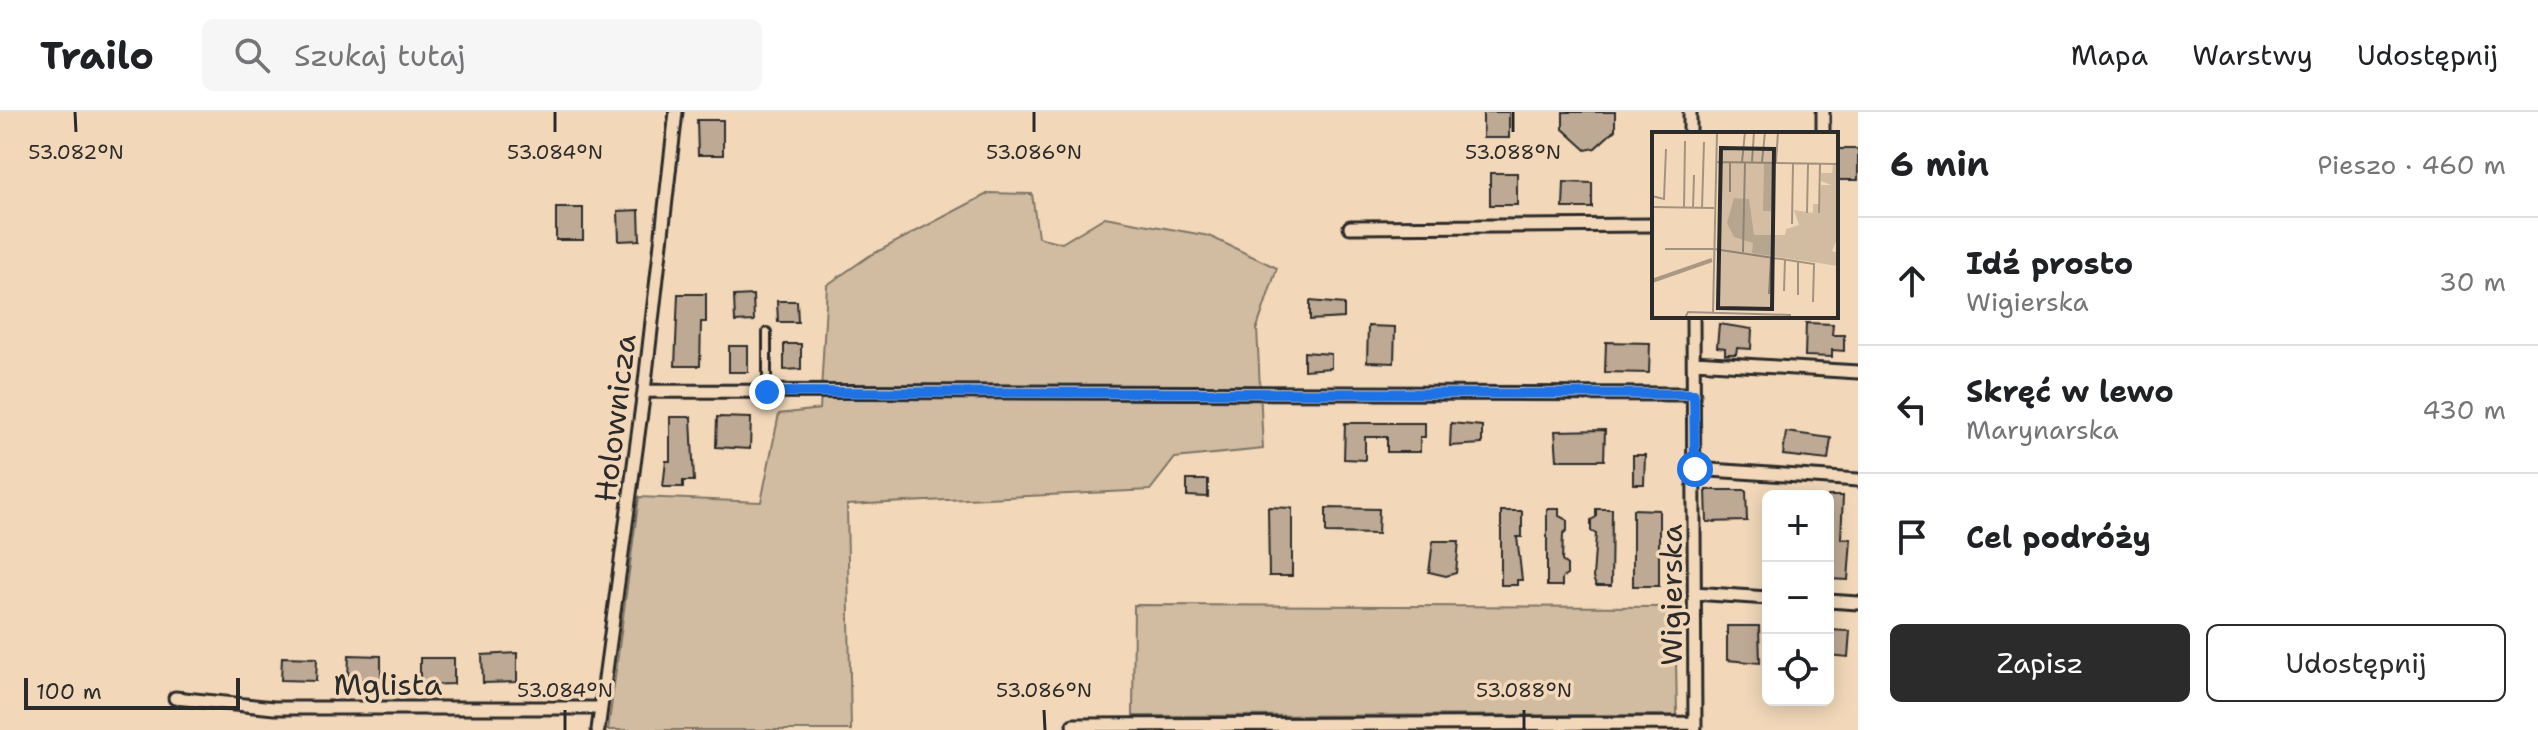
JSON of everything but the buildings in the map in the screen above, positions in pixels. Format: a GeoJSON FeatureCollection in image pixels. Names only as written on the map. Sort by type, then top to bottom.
{"type":"FeatureCollection","features":[{"type":"Feature","properties":{"kind":"street","name":"Holownicza"},"geometry":{"type":"LineString","coordinates":[[598,730],[644,391],[676,112]]}},
{"type":"Feature","properties":{"kind":"street"},"geometry":{"type":"LineString","coordinates":[[1350,227],[1652,225]]}},
{"type":"Feature","properties":{"kind":"street","name":"Wigierska"},"geometry":{"type":"LineString","coordinates":[[1693,318],[1695,726]]}},
{"type":"Feature","properties":{"kind":"street"},"geometry":{"type":"LineString","coordinates":[[1694,362],[1858,372]]}},
{"type":"Feature","properties":{"kind":"street"},"geometry":{"type":"LineString","coordinates":[[644,391],[1694,394]]}},
{"type":"Feature","properties":{"kind":"street"},"geometry":{"type":"LineString","coordinates":[[1695,469],[1858,480]]}},
{"type":"Feature","properties":{"kind":"street"},"geometry":{"type":"LineString","coordinates":[[1694,593],[1762,598]]}},
{"type":"Feature","properties":{"kind":"street"},"geometry":{"type":"LineString","coordinates":[[1834,601],[1858,603]]}},
{"type":"Feature","properties":{"kind":"street","name":"Mglista"},"geometry":{"type":"LineString","coordinates":[[175,698],[274,708],[601,708]]}},
{"type":"Feature","properties":{"kind":"street"},"geometry":{"type":"LineString","coordinates":[[1073,725],[1695,726]]}},
{"type":"Feature","properties":{"kind":"lane"},"geometry":{"type":"LineString","coordinates":[[767,332],[767,392]]}},
{"type":"Feature","properties":{"kind":"shaded area"},"geometry":{"type":"Polygon","coordinates":[[[989,193],[1032,194],[1038,237],[1062,243],[1105,217],[1209,236],[1277,268],[1257,328],[1263,449],[1175,458],[1150,490],[847,505],[851,730],[608,730],[639,497],[761,502],[779,414],[820,409],[827,285],[869,256],[989,193]]]}},
{"type":"Feature","properties":{"kind":"shaded area"},"geometry":{"type":"Polygon","coordinates":[[[1134,605],[1675,607],[1677,715],[1133,716],[1134,605]]]}},
{"type":"Feature","properties":{"kind":"route"},"geometry":{"type":"LineString","coordinates":[[767,392],[1694,394],[1695,469]]}}]}
